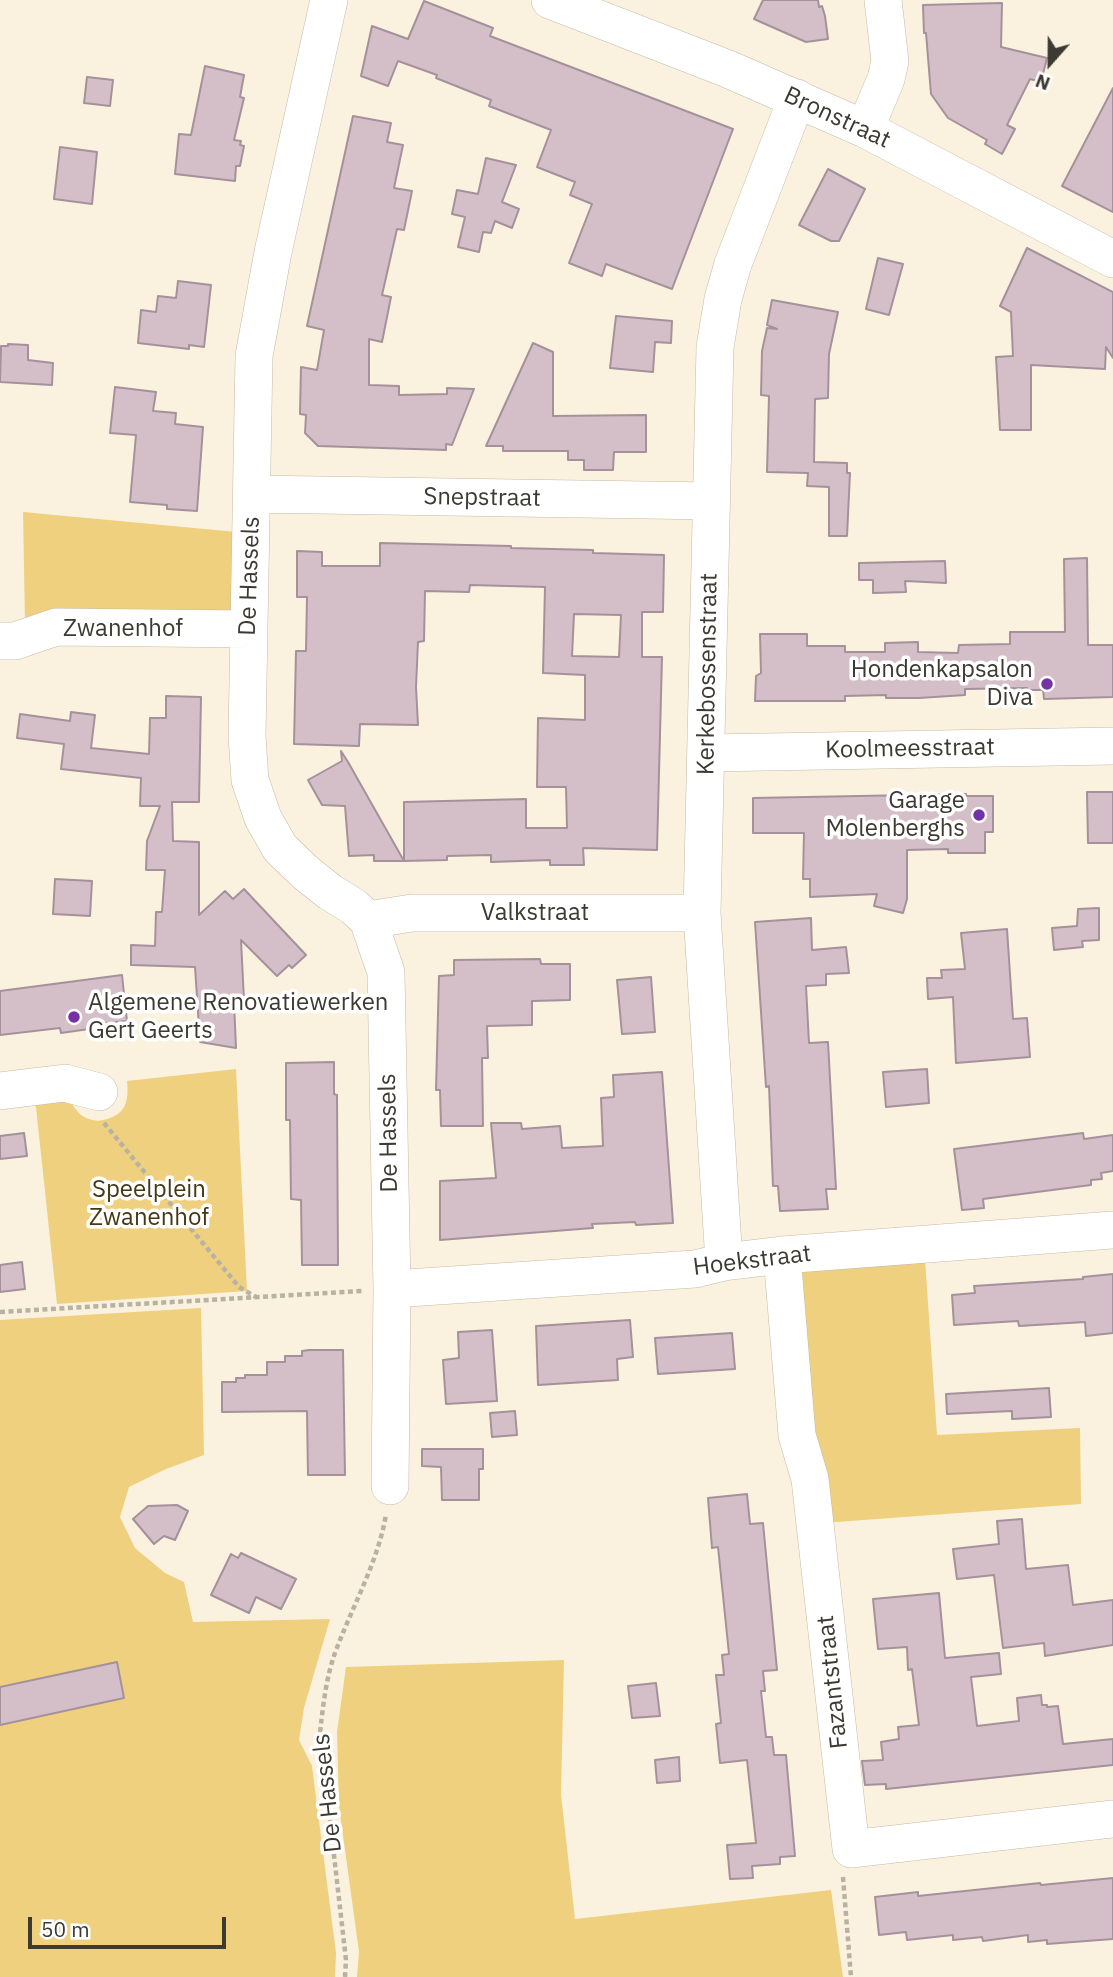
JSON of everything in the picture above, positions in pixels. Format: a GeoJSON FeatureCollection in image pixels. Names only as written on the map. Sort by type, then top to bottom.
{"type":"FeatureCollection","features":[{"type":"Feature","properties":{"kind":"street","name":"De Hassels"},"geometry":{"type":"LineString","coordinates":[[329,0],[273,252],[254,356],[247,736],[250,780],[263,818],[281,848],[306,873],[355,907],[368,920],[386,972],[391,1289],[390,1486]]}},
{"type":"Feature","properties":{"kind":"street","name":"Bronstraat"},"geometry":{"type":"LineString","coordinates":[[550,0],[865,129],[1113,259]]}},
{"type":"Feature","properties":{"kind":"street"},"geometry":{"type":"LineString","coordinates":[[865,129],[886,79],[890,61],[883,0]]}},
{"type":"Feature","properties":{"kind":"street","name":"Kerkebossenstraat"},"geometry":{"type":"LineString","coordinates":[[724,1262],[702,913],[708,753],[715,347],[723,299],[733,264],[797,99]]}},
{"type":"Feature","properties":{"kind":"street","name":"Snepstraat"},"geometry":{"type":"LineString","coordinates":[[253,495],[711,501]]}},
{"type":"Feature","properties":{"kind":"street","name":"Zwanenhof"},"geometry":{"type":"LineString","coordinates":[[0,640],[15,641],[56,627],[248,629]]}},
{"type":"Feature","properties":{"kind":"street","name":"Koolmeesstraat"},"geometry":{"type":"LineString","coordinates":[[708,753],[1113,746]]}},
{"type":"Feature","properties":{"kind":"street","name":"Valkstraat"},"geometry":{"type":"LineString","coordinates":[[368,920],[412,913],[702,913]]}},
{"type":"Feature","properties":{"kind":"street"},"geometry":{"type":"LineString","coordinates":[[0,1091],[65,1083],[99,1092]]}},
{"type":"Feature","properties":{"kind":"street","name":"Hoekstraat"},"geometry":{"type":"LineString","coordinates":[[391,1289],[695,1269],[724,1262],[782,1255],[1113,1230]]}},
{"type":"Feature","properties":{"kind":"street","name":"Fazantstraat"},"geometry":{"type":"LineString","coordinates":[[782,1255],[797,1435],[810,1479],[851,1849],[1113,1819]]}},
{"type":"Feature","properties":{"kind":"path"},"geometry":{"type":"LineString","coordinates":[[99,1092],[101,1119],[239,1287],[257,1297]]}},
{"type":"Feature","properties":{"kind":"path"},"geometry":{"type":"LineString","coordinates":[[0,1312],[391,1289]]}},
{"type":"Feature","properties":{"kind":"path","name":"De Hassels"},"geometry":{"type":"LineString","coordinates":[[345,1977],[346,1960],[320,1733],[334,1655],[386,1519],[390,1486]]}},
{"type":"Feature","properties":{"kind":"path"},"geometry":{"type":"LineString","coordinates":[[844,1899],[851,1977]]}},
{"type":"Feature","properties":{"kind":"green space"},"geometry":{"type":"Polygon","coordinates":[[[23,512],[237,532],[236,617],[25,623],[23,512]]]}},
{"type":"Feature","properties":{"kind":"green space","name":"Speelplein Zwanenhof"},"geometry":{"type":"Polygon","coordinates":[[[236,1069],[247,1291],[57,1304],[35,1098],[70,1101],[81,1115],[100,1121],[121,1111],[126,1101],[127,1081],[236,1069]]]}},
{"type":"Feature","properties":{"kind":"green space"},"geometry":{"type":"Polygon","coordinates":[[[925,1259],[937,1435],[1080,1428],[1081,1504],[823,1523],[794,1269],[925,1259]]]}},
{"type":"Feature","properties":{"kind":"green space"},"geometry":{"type":"Polygon","coordinates":[[[201,1308],[204,1455],[129,1487],[120,1517],[135,1548],[165,1573],[184,1582],[193,1622],[330,1619],[304,1708],[299,1740],[312,1766],[336,1953],[335,1977],[0,1977],[0,1320],[201,1308]]]}},
{"type":"Feature","properties":{"kind":"green space"},"geometry":{"type":"Polygon","coordinates":[[[564,1660],[561,1795],[575,1919],[831,1890],[843,1977],[357,1977],[359,1952],[339,1806],[337,1732],[346,1667],[564,1660]]]}},
{"type":"Feature","properties":{"kind":"building"},"geometry":{"type":"Polygon","coordinates":[[[763,0],[818,0],[825,16],[828,39],[806,42],[754,19],[763,0]]]}},
{"type":"Feature","properties":{"kind":"building"},"geometry":{"type":"Polygon","coordinates":[[[424,1],[493,28],[490,36],[733,129],[672,289],[606,264],[602,276],[569,263],[592,204],[570,195],[575,182],[537,167],[551,130],[489,106],[491,100],[436,78],[437,75],[398,61],[388,86],[361,76],[372,26],[408,39],[424,1]]]}},
{"type":"Feature","properties":{"kind":"building"},"geometry":{"type":"Polygon","coordinates":[[[1002,3],[1001,47],[1047,58],[1041,82],[1030,79],[1007,125],[1015,129],[1002,154],[985,144],[987,140],[948,118],[931,94],[923,5],[1002,3]]]}},
{"type":"Feature","properties":{"kind":"building"},"geometry":{"type":"Polygon","coordinates":[[[205,66],[244,75],[240,97],[244,98],[234,140],[241,141],[240,145],[244,146],[240,166],[236,166],[235,181],[175,174],[179,134],[191,135],[205,66]]]}},
{"type":"Feature","properties":{"kind":"building"},"geometry":{"type":"Polygon","coordinates":[[[87,77],[113,80],[110,106],[84,103],[87,77]]]}},
{"type":"Feature","properties":{"kind":"building"},"geometry":{"type":"Polygon","coordinates":[[[1113,88],[1113,212],[1062,186],[1113,88]]]}},
{"type":"Feature","properties":{"kind":"building"},"geometry":{"type":"Polygon","coordinates":[[[353,116],[391,123],[387,142],[403,145],[394,188],[412,191],[404,230],[397,229],[382,295],[391,297],[382,342],[369,339],[369,385],[399,386],[399,395],[447,394],[447,388],[474,389],[452,445],[446,444],[446,450],[318,446],[305,433],[306,415],[300,414],[301,367],[317,370],[324,330],[307,326],[353,116]]]}},
{"type":"Feature","properties":{"kind":"building"},"geometry":{"type":"Polygon","coordinates":[[[60,147],[97,152],[92,204],[54,199],[60,147]]]}},
{"type":"Feature","properties":{"kind":"building"},"geometry":{"type":"Polygon","coordinates":[[[486,158],[516,165],[502,202],[519,209],[512,228],[495,221],[491,233],[483,232],[479,252],[458,247],[465,217],[452,214],[457,190],[478,194],[486,158]]]}},
{"type":"Feature","properties":{"kind":"building"},"geometry":{"type":"Polygon","coordinates":[[[828,169],[865,189],[839,241],[831,241],[799,225],[828,169]]]}},
{"type":"Feature","properties":{"kind":"building"},"geometry":{"type":"Polygon","coordinates":[[[1027,248],[1113,292],[1113,358],[1106,347],[1105,369],[1031,365],[1031,430],[1000,430],[996,357],[1013,356],[1011,312],[1000,306],[1027,248]]]}},
{"type":"Feature","properties":{"kind":"building"},"geometry":{"type":"Polygon","coordinates":[[[878,258],[903,264],[889,315],[866,309],[878,258]]]}},
{"type":"Feature","properties":{"kind":"building"},"geometry":{"type":"Polygon","coordinates":[[[178,281],[211,285],[204,347],[189,345],[189,349],[138,343],[141,310],[156,312],[158,296],[176,298],[178,281]]]}},
{"type":"Feature","properties":{"kind":"building"},"geometry":{"type":"Polygon","coordinates":[[[772,300],[838,312],[829,354],[828,398],[815,399],[814,462],[847,463],[847,473],[850,473],[847,536],[829,536],[829,487],[807,486],[808,473],[767,472],[769,396],[761,395],[762,351],[767,328],[777,329],[767,325],[772,300]]]}},
{"type":"Feature","properties":{"kind":"building"},"geometry":{"type":"Polygon","coordinates":[[[616,316],[672,321],[671,343],[655,342],[653,372],[610,368],[616,316]]]}},
{"type":"Feature","properties":{"kind":"building"},"geometry":{"type":"Polygon","coordinates":[[[533,343],[553,352],[553,416],[646,415],[646,452],[614,452],[613,470],[584,470],[584,460],[568,460],[568,451],[503,451],[503,446],[486,446],[533,343]]]}},
{"type":"Feature","properties":{"kind":"building"},"geometry":{"type":"Polygon","coordinates":[[[28,345],[28,360],[53,363],[52,385],[0,382],[1,346],[28,345]]]}},
{"type":"Feature","properties":{"kind":"building"},"geometry":{"type":"Polygon","coordinates":[[[115,387],[156,392],[153,411],[176,413],[175,424],[203,427],[197,511],[130,502],[136,435],[110,433],[115,387]]]}},
{"type":"Feature","properties":{"kind":"building"},"geometry":{"type":"Polygon","coordinates":[[[380,543],[511,546],[593,550],[593,553],[664,555],[663,612],[642,612],[642,657],[662,657],[657,850],[583,848],[584,865],[550,865],[550,860],[491,862],[491,855],[404,861],[404,802],[526,799],[526,828],[567,828],[566,787],[537,787],[538,718],[585,720],[585,675],[543,673],[545,587],[470,585],[469,592],[425,591],[424,641],[418,642],[418,725],[360,724],[359,746],[294,744],[296,651],[306,651],[307,597],[297,597],[297,551],[322,552],[322,566],[380,566],[380,543]],[[574,614],[572,656],[619,657],[621,615],[574,614]]]}},
{"type":"Feature","properties":{"kind":"building"},"geometry":{"type":"Polygon","coordinates":[[[1087,558],[1088,645],[1113,645],[1113,697],[1044,699],[1043,690],[1027,688],[965,689],[965,695],[919,698],[886,698],[886,695],[845,696],[845,701],[755,701],[756,676],[761,673],[760,634],[807,634],[807,646],[845,646],[845,652],[885,652],[885,643],[918,642],[918,652],[958,653],[959,645],[1010,644],[1010,632],[1065,632],[1064,559],[1087,558]]]}},
{"type":"Feature","properties":{"kind":"building"},"geometry":{"type":"Polygon","coordinates":[[[945,561],[946,583],[905,581],[906,592],[873,593],[873,580],[859,580],[859,563],[945,561]]]}},
{"type":"Feature","properties":{"kind":"building"},"geometry":{"type":"Polygon","coordinates":[[[166,696],[201,697],[199,802],[172,802],[173,841],[199,842],[199,915],[225,891],[233,899],[244,889],[306,955],[292,968],[289,965],[277,976],[241,940],[244,1000],[234,1002],[236,1048],[200,1042],[195,967],[131,965],[131,945],[155,946],[156,912],[162,912],[165,870],[146,870],[147,841],[160,806],[140,806],[141,778],[61,769],[64,744],[17,738],[20,714],[70,721],[71,712],[95,715],[91,748],[149,754],[150,718],[166,718],[166,696]]]}},
{"type":"Feature","properties":{"kind":"building"},"geometry":{"type":"Polygon","coordinates":[[[341,751],[404,861],[374,861],[374,855],[349,856],[345,806],[322,805],[308,780],[342,761],[341,751]]]}},
{"type":"Feature","properties":{"kind":"building"},"geometry":{"type":"Polygon","coordinates":[[[1087,792],[1113,792],[1113,843],[1088,843],[1087,792]]]}},
{"type":"Feature","properties":{"kind":"building"},"geometry":{"type":"Polygon","coordinates":[[[966,794],[993,796],[993,832],[985,832],[985,853],[948,853],[948,849],[907,850],[907,899],[903,913],[874,906],[877,894],[810,897],[810,879],[803,879],[804,833],[753,833],[753,798],[966,794]]]}},
{"type":"Feature","properties":{"kind":"building"},"geometry":{"type":"Polygon","coordinates":[[[55,879],[92,881],[90,916],[53,914],[55,879]]]}},
{"type":"Feature","properties":{"kind":"building"},"geometry":{"type":"Polygon","coordinates":[[[1099,908],[1099,940],[1082,941],[1083,947],[1054,950],[1052,928],[1077,926],[1078,909],[1099,908]]]}},
{"type":"Feature","properties":{"kind":"building"},"geometry":{"type":"Polygon","coordinates":[[[811,918],[812,950],[846,947],[849,973],[826,974],[826,985],[806,986],[809,1043],[828,1042],[836,1189],[826,1189],[828,1209],[780,1211],[778,1186],[773,1186],[769,1086],[766,1087],[755,922],[811,918]]]}},
{"type":"Feature","properties":{"kind":"building"},"geometry":{"type":"Polygon","coordinates":[[[1007,929],[1013,1019],[1027,1018],[1030,1057],[956,1063],[953,997],[928,999],[927,978],[942,978],[941,970],[965,969],[961,933],[1007,929]]]}},
{"type":"Feature","properties":{"kind":"building"},"geometry":{"type":"Polygon","coordinates":[[[540,959],[541,964],[570,964],[570,1000],[532,1001],[532,1025],[487,1026],[488,1058],[482,1058],[483,1126],[441,1126],[440,1090],[436,1090],[439,976],[454,975],[454,960],[540,959]]]}},
{"type":"Feature","properties":{"kind":"building"},"geometry":{"type":"Polygon","coordinates":[[[122,975],[127,1021],[88,1025],[89,1029],[61,1033],[60,1028],[0,1035],[0,991],[122,975]]]}},
{"type":"Feature","properties":{"kind":"building"},"geometry":{"type":"Polygon","coordinates":[[[651,977],[655,1032],[622,1034],[617,980],[651,977]]]}},
{"type":"Feature","properties":{"kind":"building"},"geometry":{"type":"Polygon","coordinates":[[[334,1062],[334,1094],[337,1095],[338,1265],[302,1265],[301,1200],[291,1199],[286,1063],[334,1062]]]}},
{"type":"Feature","properties":{"kind":"building"},"geometry":{"type":"Polygon","coordinates":[[[927,1069],[929,1103],[886,1107],[883,1072],[927,1069]]]}},
{"type":"Feature","properties":{"kind":"building"},"geometry":{"type":"Polygon","coordinates":[[[662,1072],[673,1223],[592,1224],[593,1228],[440,1240],[440,1181],[496,1178],[491,1123],[521,1123],[522,1129],[560,1126],[562,1148],[603,1146],[601,1098],[614,1097],[613,1075],[662,1072]]]}},
{"type":"Feature","properties":{"kind":"building"},"geometry":{"type":"Polygon","coordinates":[[[24,1133],[27,1156],[0,1159],[0,1136],[24,1133]]]}},
{"type":"Feature","properties":{"kind":"building"},"geometry":{"type":"Polygon","coordinates":[[[1083,1133],[1084,1139],[1113,1135],[1113,1171],[1101,1173],[1102,1179],[1091,1180],[1091,1185],[983,1199],[984,1208],[962,1210],[954,1149],[1083,1133]]]}},
{"type":"Feature","properties":{"kind":"building"},"geometry":{"type":"Polygon","coordinates":[[[22,1262],[25,1289],[0,1292],[0,1265],[22,1262]]]}},
{"type":"Feature","properties":{"kind":"building"},"geometry":{"type":"Polygon","coordinates":[[[1113,1274],[1113,1333],[1086,1336],[1085,1322],[1019,1326],[1018,1321],[954,1325],[952,1295],[975,1293],[974,1286],[1083,1279],[1113,1274]]]}},
{"type":"Feature","properties":{"kind":"building"},"geometry":{"type":"Polygon","coordinates":[[[630,1320],[633,1357],[617,1359],[618,1380],[538,1385],[536,1326],[630,1320]]]}},
{"type":"Feature","properties":{"kind":"building"},"geometry":{"type":"Polygon","coordinates":[[[492,1330],[497,1401],[446,1404],[443,1360],[459,1358],[458,1332],[492,1330]]]}},
{"type":"Feature","properties":{"kind":"building"},"geometry":{"type":"Polygon","coordinates":[[[732,1333],[735,1369],[658,1374],[655,1338],[732,1333]]]}},
{"type":"Feature","properties":{"kind":"building"},"geometry":{"type":"Polygon","coordinates":[[[343,1350],[345,1475],[308,1475],[307,1411],[222,1412],[222,1382],[236,1382],[236,1378],[245,1378],[245,1375],[267,1375],[267,1362],[285,1362],[285,1356],[302,1356],[302,1351],[343,1350]]]}},
{"type":"Feature","properties":{"kind":"building"},"geometry":{"type":"Polygon","coordinates":[[[1049,1388],[1051,1417],[1012,1419],[1012,1411],[947,1414],[946,1394],[1049,1388]]]}},
{"type":"Feature","properties":{"kind":"building"},"geometry":{"type":"Polygon","coordinates":[[[515,1411],[517,1435],[492,1437],[490,1413],[515,1411]]]}},
{"type":"Feature","properties":{"kind":"building"},"geometry":{"type":"Polygon","coordinates":[[[422,1449],[483,1449],[483,1469],[479,1469],[479,1500],[442,1500],[441,1467],[422,1466],[422,1449]]]}},
{"type":"Feature","properties":{"kind":"building"},"geometry":{"type":"Polygon","coordinates":[[[747,1494],[750,1524],[763,1523],[777,1670],[763,1671],[765,1691],[761,1691],[766,1737],[772,1737],[774,1755],[786,1755],[795,1856],[780,1857],[780,1864],[752,1866],[753,1878],[730,1879],[727,1845],[756,1843],[747,1760],[720,1763],[716,1724],[721,1723],[716,1675],[724,1675],[722,1655],[729,1654],[718,1547],[712,1548],[708,1498],[747,1494]]]}},
{"type":"Feature","properties":{"kind":"building"},"geometry":{"type":"Polygon","coordinates":[[[177,1505],[188,1511],[175,1540],[164,1536],[154,1544],[133,1519],[148,1506],[177,1505]]]}},
{"type":"Feature","properties":{"kind":"building"},"geometry":{"type":"Polygon","coordinates":[[[1022,1519],[1026,1569],[1068,1565],[1073,1605],[1113,1600],[1113,1645],[1045,1656],[1044,1643],[1003,1648],[994,1575],[957,1579],[953,1549],[999,1544],[997,1521],[1022,1519]]]}},
{"type":"Feature","properties":{"kind":"building"},"geometry":{"type":"Polygon","coordinates":[[[241,1553],[296,1579],[281,1609],[256,1597],[249,1613],[211,1595],[231,1554],[238,1558],[241,1553]]]}},
{"type":"Feature","properties":{"kind":"building"},"geometry":{"type":"Polygon","coordinates":[[[939,1593],[945,1658],[999,1653],[1001,1674],[971,1677],[977,1726],[1019,1721],[1017,1698],[1041,1695],[1042,1705],[1058,1706],[1063,1744],[1113,1739],[1113,1765],[886,1789],[886,1784],[865,1785],[862,1761],[883,1760],[881,1742],[899,1739],[898,1727],[919,1725],[912,1669],[908,1670],[907,1647],[878,1649],[873,1599],[939,1593]]]}},
{"type":"Feature","properties":{"kind":"building"},"geometry":{"type":"Polygon","coordinates":[[[117,1662],[124,1698],[0,1725],[0,1687],[117,1662]]]}},
{"type":"Feature","properties":{"kind":"building"},"geometry":{"type":"Polygon","coordinates":[[[656,1683],[660,1716],[632,1718],[628,1686],[656,1683]]]}},
{"type":"Feature","properties":{"kind":"building"},"geometry":{"type":"Polygon","coordinates":[[[679,1757],[680,1781],[657,1783],[655,1760],[679,1757]]]}},
{"type":"Feature","properties":{"kind":"building"},"geometry":{"type":"Polygon","coordinates":[[[1113,1878],[1113,1939],[1047,1944],[1047,1940],[1028,1942],[1028,1935],[983,1941],[982,1937],[953,1940],[953,1935],[907,1940],[906,1932],[879,1935],[875,1897],[918,1892],[918,1896],[1113,1878]]]}},
{"type":"Feature","properties":{"kind":"place","name":"Hondenkapsalon Diva"},"geometry":{"type":"Point","coordinates":[1047,684]}},
{"type":"Feature","properties":{"kind":"place","name":"Garage Molenberghs"},"geometry":{"type":"Point","coordinates":[979,815]}},
{"type":"Feature","properties":{"kind":"place","name":"Algemene Renovatiewerken Gert Geerts"},"geometry":{"type":"Point","coordinates":[74,1017]}}]}
